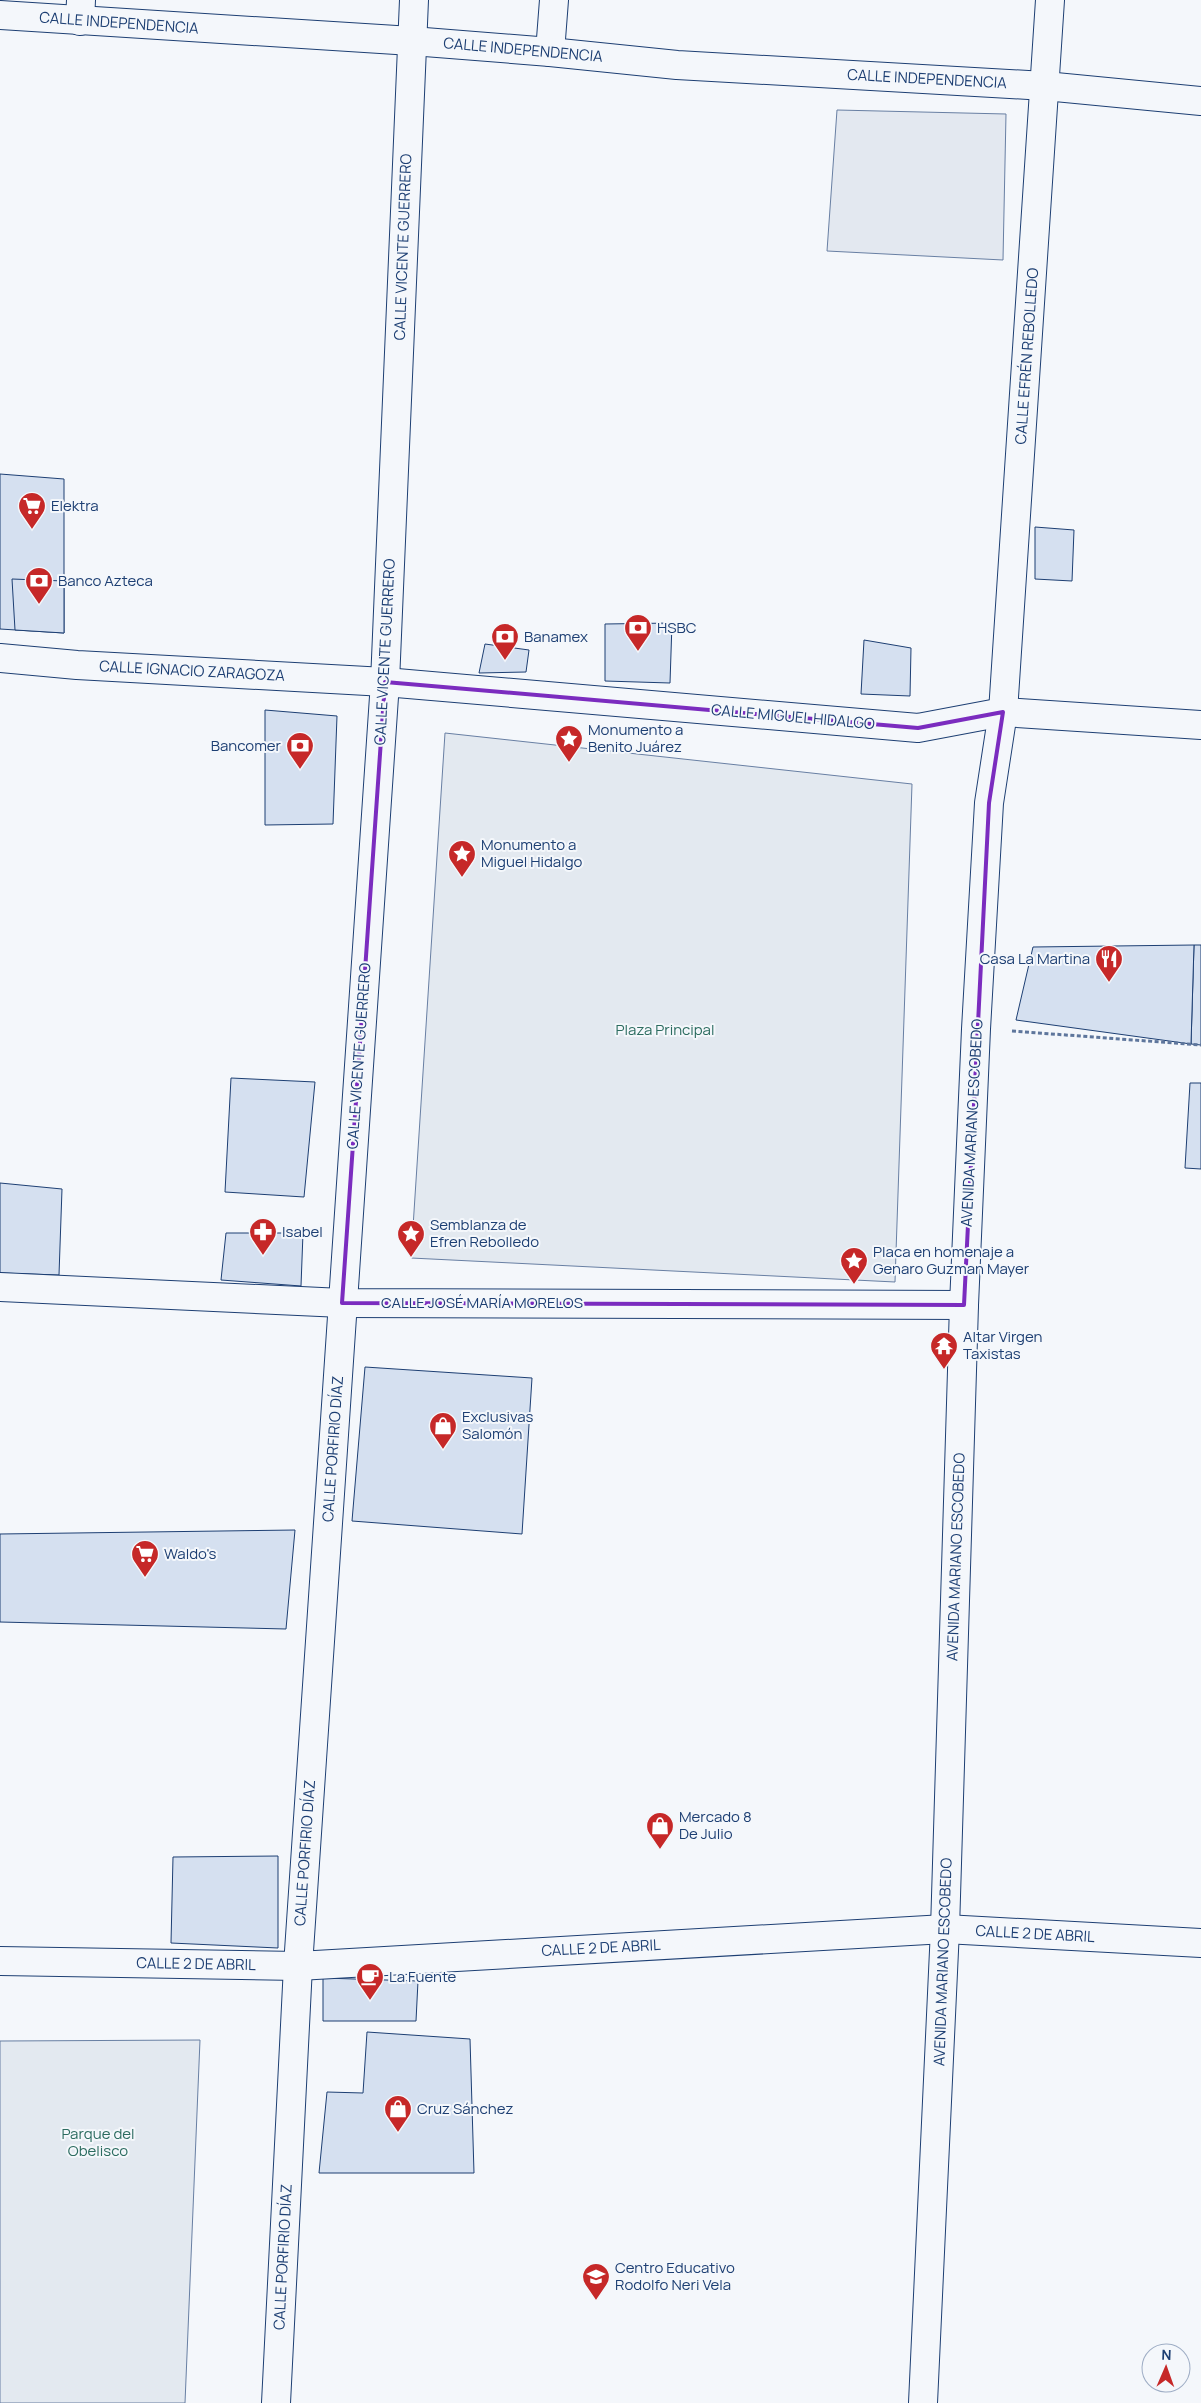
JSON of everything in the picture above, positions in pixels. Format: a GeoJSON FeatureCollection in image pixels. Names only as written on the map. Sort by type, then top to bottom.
{"type":"FeatureCollection","features":[{"type":"Feature","properties":{"kind":"street","name":"CALLE VICENTE GUERRERO"},"geometry":{"type":"LineString","coordinates":[[342,1303],[385,682],[414,0]]}},
{"type":"Feature","properties":{"kind":"street"},"geometry":{"type":"LineString","coordinates":[[550,52],[554,0]]}},
{"type":"Feature","properties":{"kind":"street","name":"CALLE EFRÉN REBOLLEDO"},"geometry":{"type":"LineString","coordinates":[[1003,712],[1050,0]]}},
{"type":"Feature","properties":{"kind":"street","name":"CALLE INDEPENDENCIA"},"geometry":{"type":"LineString","coordinates":[[0,15],[80,11],[550,52],[677,65],[1045,86],[1201,102]]}},
{"type":"Feature","properties":{"kind":"street","name":"CALLE IGNACIO ZARAGOZA"},"geometry":{"type":"LineString","coordinates":[[0,658],[87,666],[385,682]]}},
{"type":"Feature","properties":{"kind":"street","name":"CALLE MIGUEL HIDALGO"},"geometry":{"type":"LineString","coordinates":[[385,682],[918,728],[1003,712],[1201,725]]}},
{"type":"Feature","properties":{"kind":"street","name":"AVENIDA MARIANO ESCOBEDO"},"geometry":{"type":"LineString","coordinates":[[924,2403],[945,1929],[964,1305],[976,1029],[989,803],[1003,712]]}},
{"type":"Feature","properties":{"kind":"street","name":"CALLE JOSÉ MARÍA MORELOS"},"geometry":{"type":"LineString","coordinates":[[0,1287],[342,1303],[964,1305]]}},
{"type":"Feature","properties":{"kind":"street","name":"CALLE PORFIRIO DÍAZ"},"geometry":{"type":"LineString","coordinates":[[276,2403],[298,1966],[342,1303]]}},
{"type":"Feature","properties":{"kind":"street","name":"CALLE 2 DE ABRIL"},"geometry":{"type":"LineString","coordinates":[[0,1960],[298,1966],[945,1929],[1201,1943]]}},
{"type":"Feature","properties":{"kind":"path"},"geometry":{"type":"LineString","coordinates":[[976,1029],[1201,1045]]}},
{"type":"Feature","properties":{"kind":"highlighted area"},"geometry":{"type":"Polygon","coordinates":[[[385,682],[918,728],[1003,712],[989,803],[964,1305],[342,1303],[385,682]]]}},
{"type":"Feature","properties":{"kind":"green space","name":"Plaza Principal"},"geometry":{"type":"Polygon","coordinates":[[[445,733],[912,784],[895,1282],[411,1258],[445,733]]]}},
{"type":"Feature","properties":{"kind":"green space","name":"Parque del Obelisco"},"geometry":{"type":"Polygon","coordinates":[[[200,2040],[185,2403],[0,2403],[0,2041],[200,2040]]]}},
{"type":"Feature","properties":{"kind":"shaded area"},"geometry":{"type":"Polygon","coordinates":[[[837,110],[1006,114],[1003,260],[827,251],[837,110]]]}},
{"type":"Feature","properties":{"kind":"building","name":"Elektra"},"geometry":{"type":"Polygon","coordinates":[[[0,474],[64,479],[64,633],[0,629],[0,474]]]}},
{"type":"Feature","properties":{"kind":"building"},"geometry":{"type":"Polygon","coordinates":[[[1035,527],[1074,530],[1072,581],[1035,579],[1035,527]]]}},
{"type":"Feature","properties":{"kind":"building","name":"Banco Azteca"},"geometry":{"type":"Polygon","coordinates":[[[12,579],[64,581],[64,633],[15,630],[12,579]]]}},
{"type":"Feature","properties":{"kind":"building","name":"HSBC"},"geometry":{"type":"Polygon","coordinates":[[[672,623],[670,683],[605,681],[605,624],[672,623]]]}},
{"type":"Feature","properties":{"kind":"building"},"geometry":{"type":"Polygon","coordinates":[[[864,640],[911,648],[910,696],[861,694],[864,640]]]}},
{"type":"Feature","properties":{"kind":"building","name":"Banamex"},"geometry":{"type":"Polygon","coordinates":[[[485,644],[529,650],[526,672],[479,673],[485,644]]]}},
{"type":"Feature","properties":{"kind":"building","name":"Bancomer"},"geometry":{"type":"Polygon","coordinates":[[[265,710],[337,716],[333,824],[265,825],[265,710]]]}},
{"type":"Feature","properties":{"kind":"building"},"geometry":{"type":"Polygon","coordinates":[[[1194,945],[1201,945],[1201,1045],[1191,1044],[1194,945]]]}},
{"type":"Feature","properties":{"kind":"building","name":"Casa La Martina"},"geometry":{"type":"Polygon","coordinates":[[[1194,945],[1191,1044],[1016,1020],[1033,947],[1194,945]]]}},
{"type":"Feature","properties":{"kind":"building"},"geometry":{"type":"Polygon","coordinates":[[[231,1078],[315,1082],[304,1197],[225,1192],[231,1078]]]}},
{"type":"Feature","properties":{"kind":"building"},"geometry":{"type":"Polygon","coordinates":[[[1190,1083],[1201,1083],[1201,1169],[1185,1168],[1190,1083]]]}},
{"type":"Feature","properties":{"kind":"building"},"geometry":{"type":"Polygon","coordinates":[[[0,1183],[62,1189],[59,1275],[0,1273],[0,1183]]]}},
{"type":"Feature","properties":{"kind":"building","name":"Isabel"},"geometry":{"type":"Polygon","coordinates":[[[226,1233],[303,1233],[301,1286],[221,1280],[226,1233]]]}},
{"type":"Feature","properties":{"kind":"building","name":"Exclusivas Salomón"},"geometry":{"type":"Polygon","coordinates":[[[365,1367],[532,1378],[522,1534],[352,1521],[365,1367]]]}},
{"type":"Feature","properties":{"kind":"building","name":"Waldo's"},"geometry":{"type":"Polygon","coordinates":[[[295,1530],[286,1629],[0,1622],[0,1534],[295,1530]]]}},
{"type":"Feature","properties":{"kind":"building"},"geometry":{"type":"Polygon","coordinates":[[[278,1856],[278,1948],[171,1943],[173,1857],[278,1856]]]}},
{"type":"Feature","properties":{"kind":"building","name":"La Fuente"},"geometry":{"type":"Polygon","coordinates":[[[323,1978],[418,1981],[416,2021],[323,2021],[323,1978]]]}},
{"type":"Feature","properties":{"kind":"building","name":"Cruz Sánchez"},"geometry":{"type":"Polygon","coordinates":[[[367,2032],[470,2039],[474,2173],[319,2173],[327,2092],[363,2093],[367,2032]]]}},
{"type":"Feature","properties":{"kind":"place","name":"Elektra"},"geometry":{"type":"Point","coordinates":[32,530]}},
{"type":"Feature","properties":{"kind":"place","name":"Banco Azteca"},"geometry":{"type":"Point","coordinates":[39,605]}},
{"type":"Feature","properties":{"kind":"place","name":"HSBC"},"geometry":{"type":"Point","coordinates":[638,652]}},
{"type":"Feature","properties":{"kind":"place","name":"Banamex"},"geometry":{"type":"Point","coordinates":[505,661]}},
{"type":"Feature","properties":{"kind":"place","name":"Monumento a Benito Juárez"},"geometry":{"type":"Point","coordinates":[569,763]}},
{"type":"Feature","properties":{"kind":"place","name":"Bancomer"},"geometry":{"type":"Point","coordinates":[300,770]}},
{"type":"Feature","properties":{"kind":"place","name":"Monumento a Miguel Hidalgo"},"geometry":{"type":"Point","coordinates":[462,878]}},
{"type":"Feature","properties":{"kind":"place","name":"Casa La Martina"},"geometry":{"type":"Point","coordinates":[1109,983]}},
{"type":"Feature","properties":{"kind":"place","name":"Isabel"},"geometry":{"type":"Point","coordinates":[263,1256]}},
{"type":"Feature","properties":{"kind":"place","name":"Semblanza de Efren Rebolledo"},"geometry":{"type":"Point","coordinates":[411,1258]}},
{"type":"Feature","properties":{"kind":"place","name":"Placa en homenaje a Genaro Guzman Mayer"},"geometry":{"type":"Point","coordinates":[854,1285]}},
{"type":"Feature","properties":{"kind":"place","name":"Altar Virgen Taxistas"},"geometry":{"type":"Point","coordinates":[944,1370]}},
{"type":"Feature","properties":{"kind":"place","name":"Exclusivas Salomón"},"geometry":{"type":"Point","coordinates":[443,1450]}},
{"type":"Feature","properties":{"kind":"place","name":"Waldo's"},"geometry":{"type":"Point","coordinates":[145,1578]}},
{"type":"Feature","properties":{"kind":"place","name":"Mercado 8 De Julio"},"geometry":{"type":"Point","coordinates":[660,1850]}},
{"type":"Feature","properties":{"kind":"place","name":"La Fuente"},"geometry":{"type":"Point","coordinates":[370,2001]}},
{"type":"Feature","properties":{"kind":"place","name":"Cruz Sánchez"},"geometry":{"type":"Point","coordinates":[398,2133]}},
{"type":"Feature","properties":{"kind":"place","name":"Centro Educativo Rodolfo Neri Vela"},"geometry":{"type":"Point","coordinates":[596,2301]}}]}
